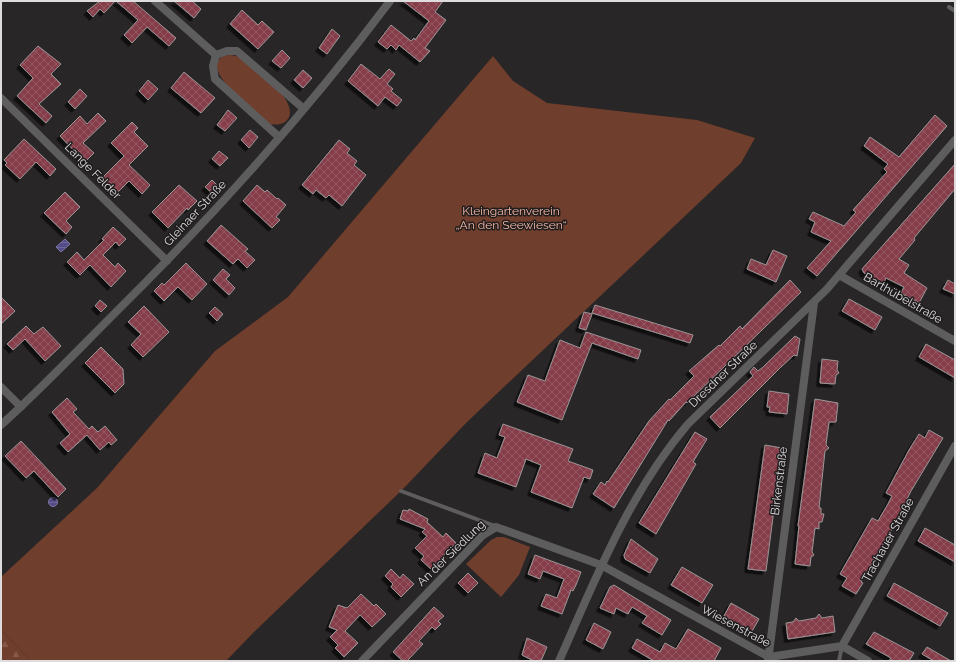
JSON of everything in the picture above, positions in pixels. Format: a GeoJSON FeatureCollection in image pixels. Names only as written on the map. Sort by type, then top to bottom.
{"type":"FeatureCollection","features":[{"type":"Feature","properties":{"kind":"street"},"geometry":{"type":"LineString","coordinates":[[155,1],[216,55]]}},
{"type":"Feature","properties":{"kind":"street","name":"Gleinaer Straße"},"geometry":{"type":"LineString","coordinates":[[1,425],[21,407],[167,261],[259,162],[346,60],[390,1]]}},
{"type":"Feature","properties":{"kind":"street"},"geometry":{"type":"LineString","coordinates":[[216,55],[226,51],[237,51],[304,109]]}},
{"type":"Feature","properties":{"kind":"street"},"geometry":{"type":"LineString","coordinates":[[216,55],[213,66],[215,79],[279,137]]}},
{"type":"Feature","properties":{"kind":"street","name":"Lange Felder"},"geometry":{"type":"LineString","coordinates":[[1,98],[167,261]]}},
{"type":"Feature","properties":{"kind":"street","name":"Dresdner Straße"},"geometry":{"type":"LineString","coordinates":[[559,661],[602,565],[629,512],[672,443],[688,424],[814,303],[955,140]]}},
{"type":"Feature","properties":{"kind":"street","name":"Barthübelstraße"},"geometry":{"type":"LineString","coordinates":[[839,275],[955,341]]}},
{"type":"Feature","properties":{"kind":"street","name":"Birkenstraße"},"geometry":{"type":"LineString","coordinates":[[768,659],[814,303]]}},
{"type":"Feature","properties":{"kind":"street"},"geometry":{"type":"LineString","coordinates":[[1,387],[21,407]]}},
{"type":"Feature","properties":{"kind":"street","name":"Trachauer Straße"},"geometry":{"type":"LineString","coordinates":[[842,646],[955,446]]}},
{"type":"Feature","properties":{"kind":"street","name":"An der Siedlung"},"geometry":{"type":"LineString","coordinates":[[362,661],[479,540],[496,527],[602,565]]}},
{"type":"Feature","properties":{"kind":"street","name":"Wiesenstraße"},"geometry":{"type":"LineString","coordinates":[[602,565],[768,659],[842,646]]}},
{"type":"Feature","properties":{"kind":"street"},"geometry":{"type":"LineString","coordinates":[[842,646],[868,661]]}},
{"type":"Feature","properties":{"kind":"lane"},"geometry":{"type":"LineString","coordinates":[[949,7],[955,11]]}},
{"type":"Feature","properties":{"kind":"lane"},"geometry":{"type":"LineString","coordinates":[[401,490],[496,527]]}},
{"type":"Feature","properties":{"kind":"lane"},"geometry":{"type":"LineString","coordinates":[[839,661],[842,646]]}},
{"type":"Feature","properties":{"kind":"green space"},"geometry":{"type":"Polygon","coordinates":[[[228,55],[240,57],[258,70],[284,97],[289,107],[290,115],[285,122],[281,124],[270,124],[227,86],[217,68],[218,61],[222,57],[228,55]]]}},
{"type":"Feature","properties":{"kind":"green space","name":"Kleingartenverein „An den Seewiesen“"},"geometry":{"type":"Polygon","coordinates":[[[493,56],[513,81],[547,103],[697,120],[755,138],[741,163],[467,422],[401,491],[254,632],[226,661],[31,661],[1,630],[1,577],[97,488],[215,351],[288,297],[493,56]]]}},
{"type":"Feature","properties":{"kind":"green space"},"geometry":{"type":"Polygon","coordinates":[[[497,537],[504,537],[530,547],[519,575],[501,597],[466,564],[491,540],[497,537]]]}},
{"type":"Feature","properties":{"kind":"green space"},"geometry":{"type":"Polygon","coordinates":[[[1,630],[31,661],[1,661],[1,630]]]}},
{"type":"Feature","properties":{"kind":"shaded area"},"geometry":{"type":"Polygon","coordinates":[[[65,239],[70,244],[61,252],[56,247],[65,239]]]}},
{"type":"Feature","properties":{"kind":"shaded area"},"geometry":{"type":"Polygon","coordinates":[[[53,497],[58,502],[53,507],[48,502],[53,497]]]}},
{"type":"Feature","properties":{"kind":"building"},"geometry":{"type":"Polygon","coordinates":[[[100,1],[115,1],[104,13],[100,9],[93,17],[87,11],[100,1]]]}},
{"type":"Feature","properties":{"kind":"building"},"geometry":{"type":"Polygon","coordinates":[[[116,1],[133,1],[176,38],[169,46],[147,27],[132,43],[124,35],[138,20],[116,1]]]}},
{"type":"Feature","properties":{"kind":"building"},"geometry":{"type":"Polygon","coordinates":[[[174,1],[192,1],[201,9],[194,18],[174,1]]]}},
{"type":"Feature","properties":{"kind":"building"},"geometry":{"type":"Polygon","coordinates":[[[403,1],[443,1],[435,12],[446,20],[425,48],[430,51],[420,62],[399,45],[396,50],[391,45],[387,49],[378,42],[391,25],[411,41],[414,38],[415,40],[429,21],[403,1]]]}},
{"type":"Feature","properties":{"kind":"building"},"geometry":{"type":"Polygon","coordinates":[[[242,10],[258,25],[262,21],[274,32],[258,49],[230,24],[242,10]]]}},
{"type":"Feature","properties":{"kind":"building"},"geometry":{"type":"Polygon","coordinates":[[[332,29],[340,36],[327,54],[319,48],[332,29]]]}},
{"type":"Feature","properties":{"kind":"building"},"geometry":{"type":"Polygon","coordinates":[[[38,46],[61,64],[51,74],[61,84],[39,104],[52,116],[46,123],[17,96],[33,78],[20,65],[38,46]]]}},
{"type":"Feature","properties":{"kind":"building"},"geometry":{"type":"Polygon","coordinates":[[[282,50],[290,58],[281,68],[272,61],[282,50]]]}},
{"type":"Feature","properties":{"kind":"building"},"geometry":{"type":"Polygon","coordinates":[[[361,64],[380,79],[389,69],[395,74],[387,84],[393,89],[391,91],[402,100],[397,106],[385,97],[378,106],[348,81],[361,64]]]}},
{"type":"Feature","properties":{"kind":"building"},"geometry":{"type":"Polygon","coordinates":[[[303,70],[312,78],[303,88],[294,80],[303,70]]]}},
{"type":"Feature","properties":{"kind":"building"},"geometry":{"type":"Polygon","coordinates":[[[184,72],[215,98],[201,113],[171,88],[184,72]]]}},
{"type":"Feature","properties":{"kind":"building"},"geometry":{"type":"Polygon","coordinates":[[[148,80],[158,89],[148,100],[139,91],[148,80]]]}},
{"type":"Feature","properties":{"kind":"building"},"geometry":{"type":"Polygon","coordinates":[[[80,89],[87,96],[75,109],[68,102],[80,89]]]}},
{"type":"Feature","properties":{"kind":"building"},"geometry":{"type":"Polygon","coordinates":[[[228,110],[237,118],[225,131],[217,125],[228,110]]]}},
{"type":"Feature","properties":{"kind":"building"},"geometry":{"type":"Polygon","coordinates":[[[98,113],[106,121],[83,143],[94,153],[85,162],[60,136],[80,116],[87,124],[98,113]]]}},
{"type":"Feature","properties":{"kind":"building"},"geometry":{"type":"Polygon","coordinates":[[[935,115],[947,126],[817,276],[807,268],[831,241],[811,232],[815,222],[809,219],[813,212],[844,226],[856,212],[853,210],[887,172],[884,169],[888,164],[864,146],[870,137],[899,157],[935,115]]]}},
{"type":"Feature","properties":{"kind":"building"},"geometry":{"type":"Polygon","coordinates":[[[132,122],[138,128],[134,132],[148,146],[129,165],[150,185],[142,194],[129,181],[117,193],[102,178],[124,156],[111,143],[132,122]]]}},
{"type":"Feature","properties":{"kind":"building"},"geometry":{"type":"Polygon","coordinates":[[[250,130],[258,137],[249,148],[241,140],[250,130]]]}},
{"type":"Feature","properties":{"kind":"building"},"geometry":{"type":"Polygon","coordinates":[[[24,139],[56,169],[50,176],[36,162],[20,179],[5,165],[7,163],[4,160],[24,139]]]}},
{"type":"Feature","properties":{"kind":"building"},"geometry":{"type":"Polygon","coordinates":[[[339,140],[350,149],[347,153],[357,161],[354,165],[366,175],[342,206],[329,195],[326,198],[316,190],[313,194],[302,185],[339,140]]]}},
{"type":"Feature","properties":{"kind":"building"},"geometry":{"type":"Polygon","coordinates":[[[219,151],[228,158],[220,166],[212,159],[219,151]]]}},
{"type":"Feature","properties":{"kind":"building"},"geometry":{"type":"Polygon","coordinates":[[[955,164],[955,189],[914,238],[915,240],[899,259],[909,265],[904,273],[927,288],[919,303],[901,293],[904,287],[886,278],[883,284],[864,273],[862,269],[955,164]]]}},
{"type":"Feature","properties":{"kind":"building"},"geometry":{"type":"Polygon","coordinates":[[[212,180],[218,186],[212,193],[205,187],[212,180]]]}},
{"type":"Feature","properties":{"kind":"building"},"geometry":{"type":"Polygon","coordinates":[[[179,185],[197,201],[188,210],[187,208],[168,228],[152,212],[179,185]]]}},
{"type":"Feature","properties":{"kind":"building"},"geometry":{"type":"Polygon","coordinates":[[[257,185],[265,192],[267,190],[286,205],[276,217],[280,220],[272,228],[243,201],[257,185]]]}},
{"type":"Feature","properties":{"kind":"building"},"geometry":{"type":"Polygon","coordinates":[[[65,192],[80,207],[66,221],[72,227],[66,234],[44,213],[65,192]]]}},
{"type":"Feature","properties":{"kind":"building"},"geometry":{"type":"Polygon","coordinates":[[[221,225],[248,249],[245,251],[255,260],[247,268],[238,259],[233,264],[207,241],[221,225]]]}},
{"type":"Feature","properties":{"kind":"building"},"geometry":{"type":"Polygon","coordinates":[[[113,227],[126,239],[119,246],[116,242],[103,255],[115,267],[118,263],[126,271],[111,287],[90,265],[80,275],[67,262],[77,252],[84,260],[104,240],[102,239],[113,227]]]}},
{"type":"Feature","properties":{"kind":"building"},"geometry":{"type":"Polygon","coordinates":[[[773,250],[787,256],[776,282],[747,269],[751,259],[766,265],[773,250]]]}},
{"type":"Feature","properties":{"kind":"building"},"geometry":{"type":"Polygon","coordinates":[[[186,263],[207,284],[192,300],[178,287],[164,301],[154,291],[162,283],[164,285],[186,263]]]}},
{"type":"Feature","properties":{"kind":"building"},"geometry":{"type":"Polygon","coordinates":[[[223,269],[230,275],[226,279],[235,288],[229,295],[213,280],[223,269]]]}},
{"type":"Feature","properties":{"kind":"building"},"geometry":{"type":"Polygon","coordinates":[[[790,280],[801,292],[687,403],[686,402],[669,421],[668,420],[614,508],[593,494],[601,482],[605,485],[607,481],[608,482],[649,421],[669,399],[670,400],[694,376],[689,371],[719,345],[720,346],[740,326],[742,329],[790,280]]]}},
{"type":"Feature","properties":{"kind":"building"},"geometry":{"type":"Polygon","coordinates":[[[948,280],[955,284],[955,294],[943,289],[948,280]]]}},
{"type":"Feature","properties":{"kind":"building"},"geometry":{"type":"Polygon","coordinates":[[[1,297],[15,311],[1,324],[1,297]]]}},
{"type":"Feature","properties":{"kind":"building"},"geometry":{"type":"Polygon","coordinates":[[[849,299],[882,317],[875,330],[842,311],[849,299]]]}},
{"type":"Feature","properties":{"kind":"building"},"geometry":{"type":"Polygon","coordinates":[[[100,300],[107,306],[101,312],[95,306],[100,300]]]}},
{"type":"Feature","properties":{"kind":"building"},"geometry":{"type":"Polygon","coordinates":[[[595,305],[693,335],[690,343],[592,313],[595,305]]]}},
{"type":"Feature","properties":{"kind":"building"},"geometry":{"type":"Polygon","coordinates":[[[144,306],[169,332],[143,357],[131,345],[141,334],[128,322],[144,306]]]}},
{"type":"Feature","properties":{"kind":"building"},"geometry":{"type":"Polygon","coordinates":[[[215,307],[223,314],[217,321],[209,313],[215,307]]]}},
{"type":"Feature","properties":{"kind":"building"},"geometry":{"type":"Polygon","coordinates":[[[584,312],[592,314],[586,330],[579,328],[584,312]]]}},
{"type":"Feature","properties":{"kind":"building"},"geometry":{"type":"Polygon","coordinates":[[[26,326],[34,334],[43,327],[61,346],[45,361],[25,339],[13,350],[7,344],[26,326]]]}},
{"type":"Feature","properties":{"kind":"building"},"geometry":{"type":"Polygon","coordinates":[[[586,332],[641,350],[638,359],[592,343],[562,420],[517,402],[528,375],[545,381],[560,340],[580,348],[586,332]]]}},
{"type":"Feature","properties":{"kind":"building"},"geometry":{"type":"Polygon","coordinates":[[[795,336],[800,339],[797,356],[794,355],[781,367],[720,428],[710,417],[753,376],[750,372],[754,367],[758,371],[762,368],[795,336]]]}},
{"type":"Feature","properties":{"kind":"building"},"geometry":{"type":"Polygon","coordinates":[[[926,344],[955,360],[955,378],[919,357],[926,344]]]}},
{"type":"Feature","properties":{"kind":"building"},"geometry":{"type":"Polygon","coordinates":[[[101,347],[123,369],[124,384],[115,393],[85,363],[101,347]]]}},
{"type":"Feature","properties":{"kind":"building"},"geometry":{"type":"Polygon","coordinates":[[[822,359],[838,361],[837,370],[839,373],[836,375],[835,384],[820,383],[822,359]]]}},
{"type":"Feature","properties":{"kind":"building"},"geometry":{"type":"Polygon","coordinates":[[[769,391],[789,394],[787,414],[769,412],[770,407],[767,407],[769,391]]]}},
{"type":"Feature","properties":{"kind":"building"},"geometry":{"type":"Polygon","coordinates":[[[67,398],[77,409],[73,412],[89,429],[92,426],[98,432],[105,426],[117,440],[111,445],[109,442],[100,450],[87,435],[68,452],[60,443],[70,434],[52,412],[67,398]]]}},
{"type":"Feature","properties":{"kind":"building"},"geometry":{"type":"Polygon","coordinates":[[[815,399],[838,403],[836,422],[829,422],[826,445],[829,448],[825,451],[819,508],[821,508],[821,514],[824,514],[822,522],[819,522],[819,529],[815,528],[812,552],[814,555],[811,557],[810,566],[795,564],[798,526],[815,399]]]}},
{"type":"Feature","properties":{"kind":"building"},"geometry":{"type":"Polygon","coordinates":[[[503,424],[573,449],[568,461],[593,470],[590,479],[584,477],[572,508],[531,492],[541,465],[526,459],[516,487],[478,473],[485,453],[497,458],[505,437],[499,435],[503,424]]]}},
{"type":"Feature","properties":{"kind":"building"},"geometry":{"type":"Polygon","coordinates":[[[929,430],[943,438],[911,491],[907,499],[909,500],[861,582],[863,583],[856,594],[842,586],[847,578],[840,574],[872,518],[878,521],[888,504],[892,496],[886,493],[909,450],[919,434],[925,438],[929,430]]]}},
{"type":"Feature","properties":{"kind":"building"},"geometry":{"type":"Polygon","coordinates":[[[695,432],[707,439],[693,462],[696,464],[656,534],[639,523],[695,432]]]}},
{"type":"Feature","properties":{"kind":"building"},"geometry":{"type":"Polygon","coordinates":[[[21,441],[66,489],[58,497],[34,471],[26,478],[5,456],[21,441]]]}},
{"type":"Feature","properties":{"kind":"building"},"geometry":{"type":"Polygon","coordinates":[[[765,445],[782,448],[766,571],[748,569],[765,445]]]}},
{"type":"Feature","properties":{"kind":"building"},"geometry":{"type":"Polygon","coordinates":[[[409,509],[428,519],[427,522],[443,537],[446,533],[456,543],[431,569],[421,560],[424,556],[415,548],[427,536],[422,532],[425,529],[400,519],[403,510],[408,511],[409,509]]]}},
{"type":"Feature","properties":{"kind":"building"},"geometry":{"type":"Polygon","coordinates":[[[925,528],[955,545],[955,562],[918,541],[925,528]]]}},
{"type":"Feature","properties":{"kind":"building"},"geometry":{"type":"Polygon","coordinates":[[[631,539],[658,559],[650,573],[625,559],[624,555],[631,539]]]}},
{"type":"Feature","properties":{"kind":"building"},"geometry":{"type":"Polygon","coordinates":[[[535,555],[581,572],[573,591],[571,590],[562,614],[541,606],[546,594],[557,598],[564,579],[543,571],[540,579],[528,574],[535,555]]]}},
{"type":"Feature","properties":{"kind":"building"},"geometry":{"type":"Polygon","coordinates":[[[682,567],[713,585],[702,603],[671,585],[682,567]]]}},
{"type":"Feature","properties":{"kind":"building"},"geometry":{"type":"Polygon","coordinates":[[[391,569],[400,578],[403,574],[414,584],[401,597],[391,587],[393,584],[385,576],[391,569]]]}},
{"type":"Feature","properties":{"kind":"building"},"geometry":{"type":"Polygon","coordinates":[[[468,573],[478,583],[468,593],[458,583],[468,573]]]}},
{"type":"Feature","properties":{"kind":"building"},"geometry":{"type":"Polygon","coordinates":[[[894,583],[948,613],[940,626],[887,596],[894,583]]]}},
{"type":"Feature","properties":{"kind":"building"},"geometry":{"type":"Polygon","coordinates":[[[614,585],[671,620],[662,635],[642,623],[647,616],[632,607],[628,614],[616,608],[614,614],[600,608],[610,587],[614,585]]]}},
{"type":"Feature","properties":{"kind":"building"},"geometry":{"type":"Polygon","coordinates":[[[361,594],[374,606],[376,604],[386,614],[372,627],[360,615],[345,631],[358,643],[344,657],[335,648],[338,645],[330,637],[337,630],[329,627],[338,605],[347,608],[361,594]]]}},
{"type":"Feature","properties":{"kind":"building"},"geometry":{"type":"Polygon","coordinates":[[[731,603],[759,619],[751,633],[724,616],[731,603]]]}},
{"type":"Feature","properties":{"kind":"building"},"geometry":{"type":"Polygon","coordinates":[[[434,607],[444,616],[438,621],[441,624],[435,630],[432,627],[419,641],[423,644],[407,661],[403,661],[393,652],[434,607]]]}},
{"type":"Feature","properties":{"kind":"building"},"geometry":{"type":"Polygon","coordinates":[[[819,614],[822,618],[833,616],[835,632],[788,639],[786,623],[793,622],[796,618],[799,621],[816,618],[819,614]]]}},
{"type":"Feature","properties":{"kind":"building"},"geometry":{"type":"Polygon","coordinates":[[[594,623],[611,632],[603,649],[586,640],[594,623]]]}},
{"type":"Feature","properties":{"kind":"building"},"geometry":{"type":"Polygon","coordinates":[[[688,629],[721,648],[714,661],[654,661],[632,648],[637,639],[660,652],[665,643],[676,649],[688,629]]]}},
{"type":"Feature","properties":{"kind":"building"},"geometry":{"type":"Polygon","coordinates":[[[874,632],[914,653],[909,661],[889,661],[891,658],[866,644],[874,632]]]}},
{"type":"Feature","properties":{"kind":"building"},"geometry":{"type":"Polygon","coordinates":[[[527,638],[547,647],[541,661],[534,661],[522,655],[527,638]]]}},
{"type":"Feature","properties":{"kind":"building"},"geometry":{"type":"Polygon","coordinates":[[[927,647],[951,661],[934,661],[922,654],[927,647]]]}}]}
